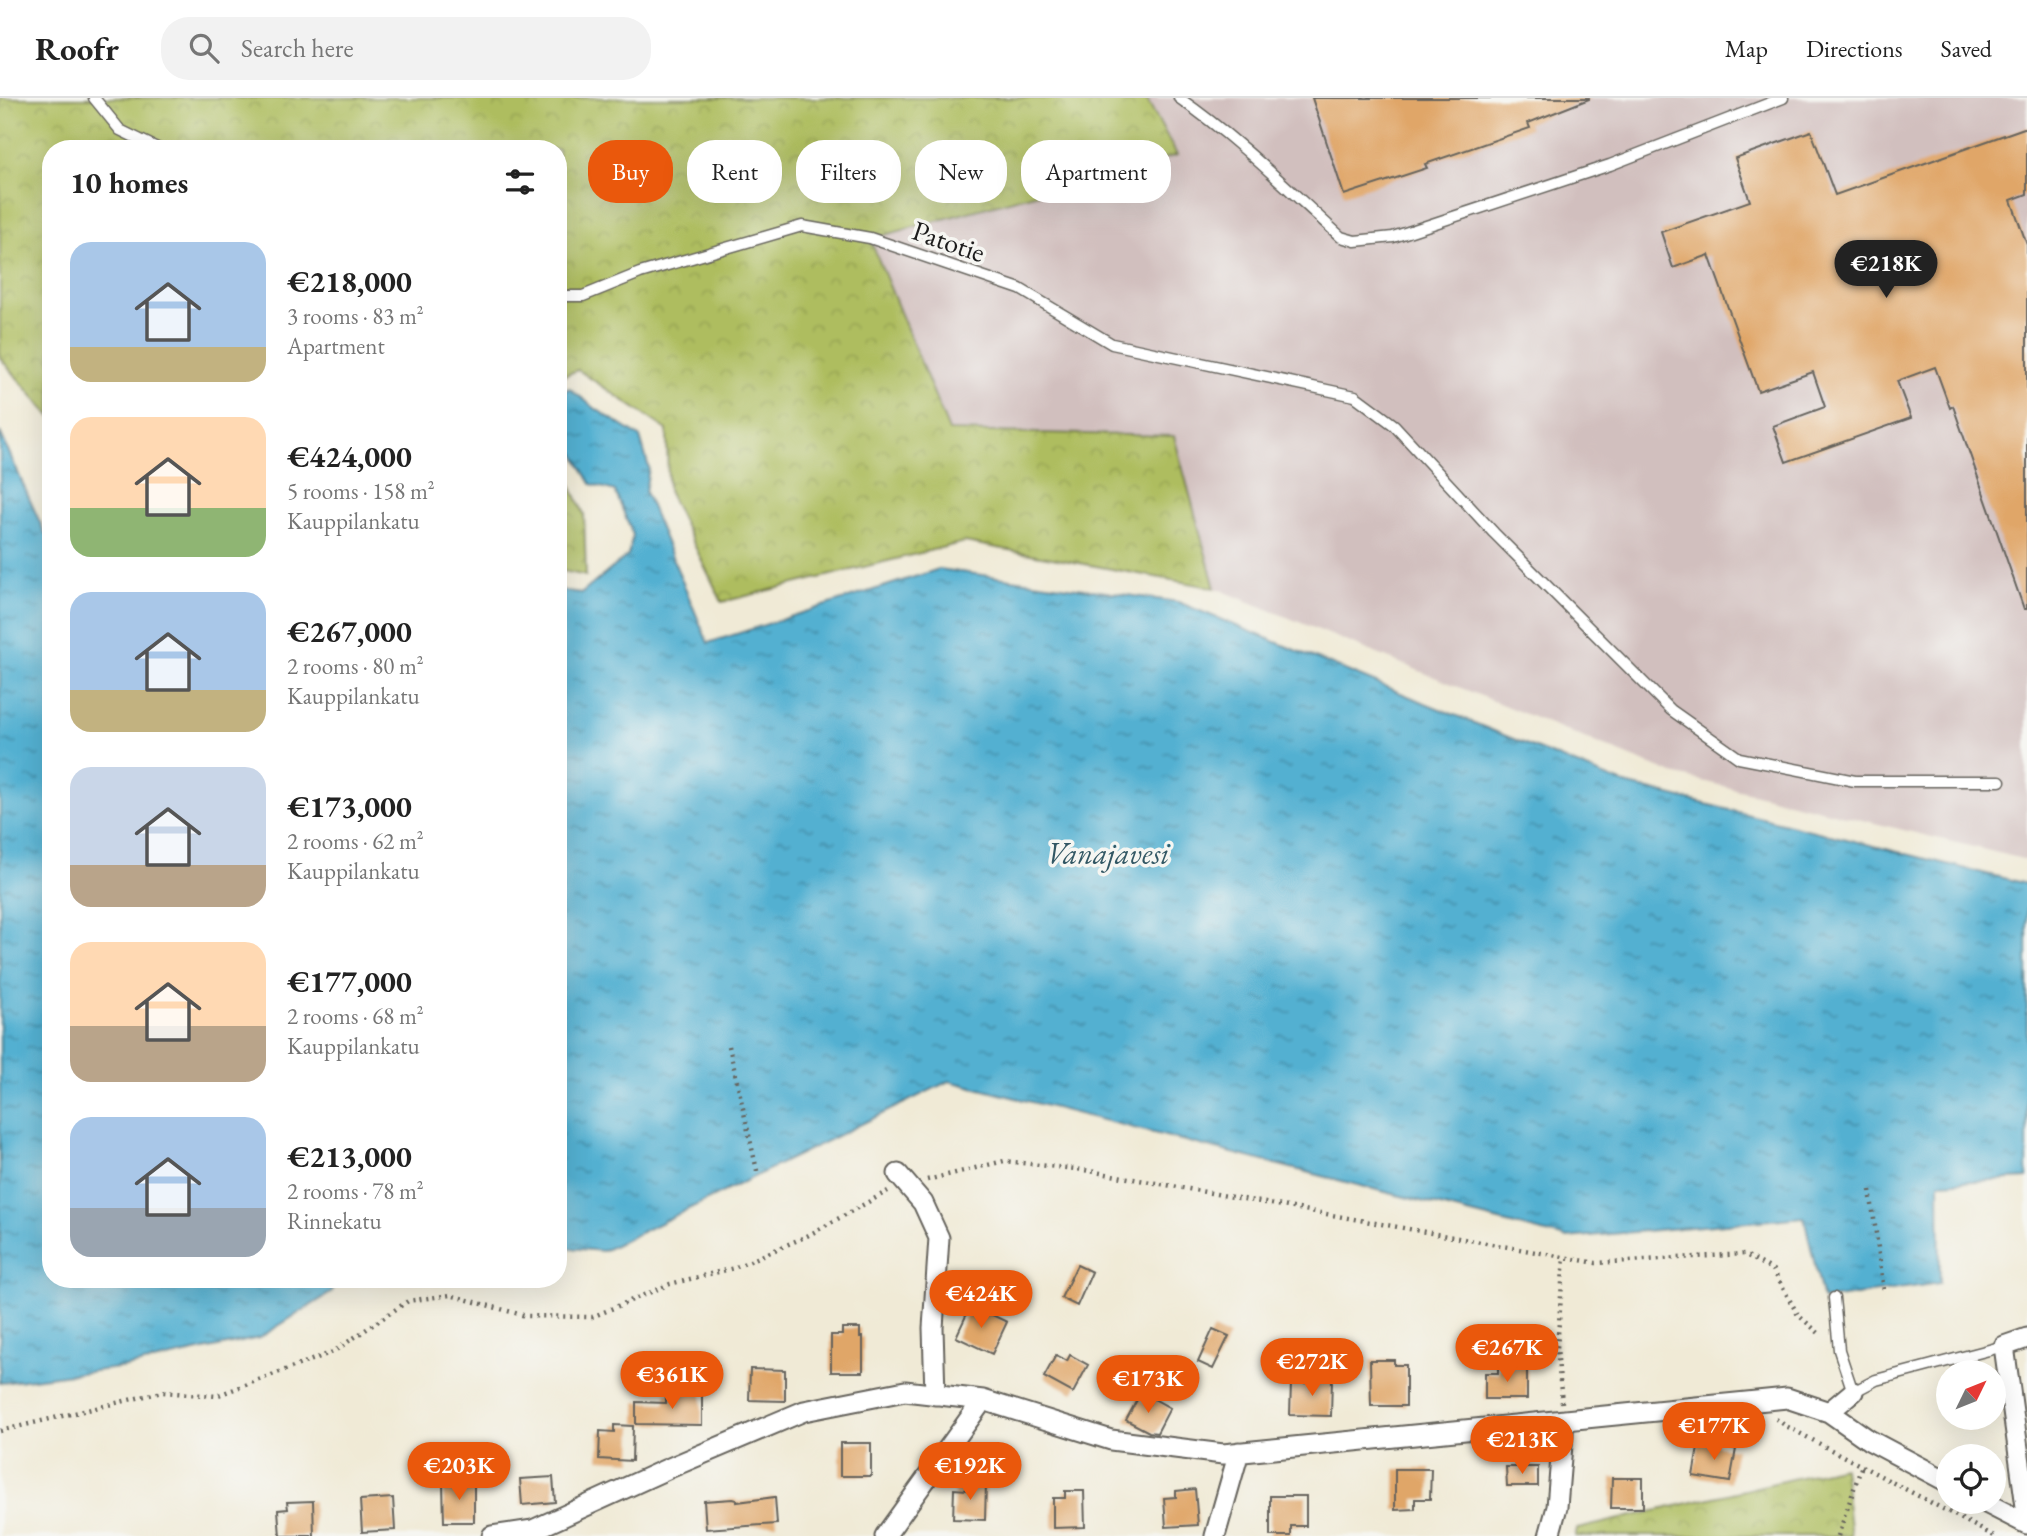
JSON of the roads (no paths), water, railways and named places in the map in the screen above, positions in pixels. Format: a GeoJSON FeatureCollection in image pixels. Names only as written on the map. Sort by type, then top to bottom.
{"type":"FeatureCollection","features":[{"type":"Feature","properties":{"kind":"street"},"geometry":{"type":"LineString","coordinates":[[903,1179],[923,1203],[939,1238],[933,1328],[935,1395]]}},
{"type":"Feature","properties":{"kind":"street"},"geometry":{"type":"LineString","coordinates":[[2027,1338],[2004,1346],[2027,1514]]}},
{"type":"Feature","properties":{"kind":"street"},"geometry":{"type":"LineString","coordinates":[[492,1536],[533,1530],[804,1411],[905,1391],[983,1400],[1111,1440],[1223,1454],[1787,1398],[1829,1412],[1869,1440],[1936,1476]]}},
{"type":"Feature","properties":{"kind":"street"},"geometry":{"type":"LineString","coordinates":[[1829,1412],[1853,1392]]}},
{"type":"Feature","properties":{"kind":"street"},"geometry":{"type":"LineString","coordinates":[[885,1536],[983,1400]]}},
{"type":"Feature","properties":{"kind":"street"},"geometry":{"type":"LineString","coordinates":[[1549,1536],[1557,1507],[1564,1420]]}},
{"type":"Feature","properties":{"kind":"street"},"geometry":{"type":"LineString","coordinates":[[1215,1536],[1239,1452]]}},
{"type":"Feature","properties":{"kind":"street"},"geometry":{"type":"LineString","coordinates":[[2006,1513],[2027,1524]]}},
{"type":"Feature","properties":{"kind":"lane"},"geometry":{"type":"LineString","coordinates":[[94,98],[120,130],[141,140]]}},
{"type":"Feature","properties":{"kind":"lane"},"geometry":{"type":"LineString","coordinates":[[1179,98],[1231,138],[1341,237],[1355,241],[1394,237],[1610,165],[1783,98]]}},
{"type":"Feature","properties":{"kind":"lane","name":"Patotie"},"geometry":{"type":"LineString","coordinates":[[567,296],[583,296],[640,273],[802,226],[870,238],[1020,289],[1112,344],[1355,396],[1394,425],[1494,533],[1671,709],[1738,758],[1855,781],[2000,780]]}},
{"type":"Feature","properties":{"kind":"lane"},"geometry":{"type":"LineString","coordinates":[[1834,1298],[1839,1350],[1853,1392],[1876,1380],[2004,1346]]}},
{"type":"Feature","properties":{"kind":"water","name":"Vanajavesi"},"geometry":{"type":"Polygon","coordinates":[[[569,388],[640,437],[649,468],[645,492],[708,643],[939,569],[1178,602],[1621,783],[2027,884],[2027,1178],[1939,1183],[1940,1283],[1823,1300],[1804,1217],[1566,1238],[949,1081],[603,1251],[567,1248],[567,591],[582,593],[628,555],[633,535],[615,491],[591,484],[567,440],[569,388]]]}},
{"type":"Feature","properties":{"kind":"water"},"geometry":{"type":"Polygon","coordinates":[[[0,432],[42,527],[42,1288],[333,1288],[332,1292],[259,1338],[126,1367],[0,1383],[0,432]]]}}]}
